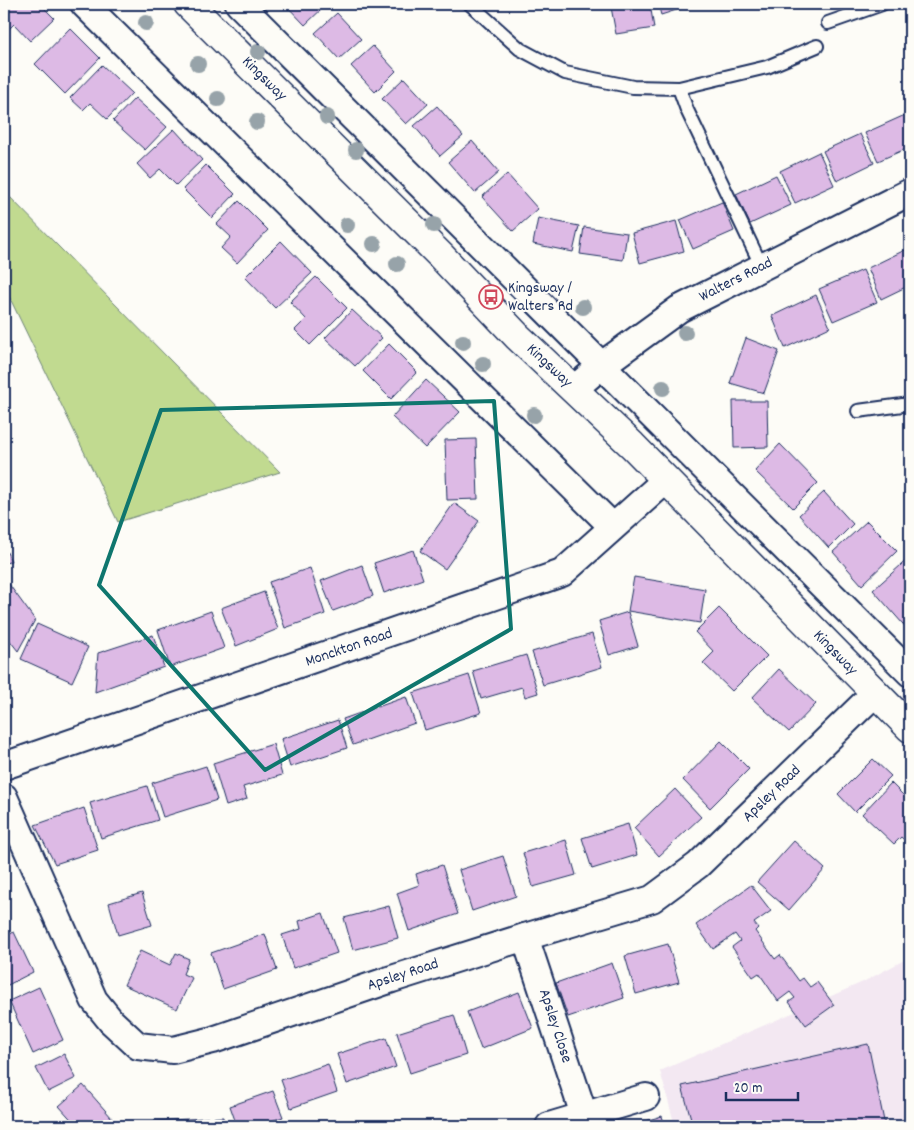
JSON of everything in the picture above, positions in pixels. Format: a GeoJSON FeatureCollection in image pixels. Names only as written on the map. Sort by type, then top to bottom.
{"type":"FeatureCollection","features":[{"type":"Feature","properties":{"kind":"street"},"geometry":{"type":"LineString","coordinates":[[84,4],[612,526]]}},
{"type":"Feature","properties":{"kind":"street","name":"Kingsway"},"geometry":{"type":"LineString","coordinates":[[188,4],[442,256],[518,337],[574,389],[666,480],[910,728]]}},
{"type":"Feature","properties":{"kind":"street"},"geometry":{"type":"LineString","coordinates":[[239,4],[910,673]]}},
{"type":"Feature","properties":{"kind":"street","name":"Walters Road"},"geometry":{"type":"LineString","coordinates":[[574,389],[602,365],[679,309],[910,192]]}},
{"type":"Feature","properties":{"kind":"street","name":"Monckton Road"},"geometry":{"type":"LineString","coordinates":[[4,766],[562,573],[612,526],[645,500],[666,480]]}},
{"type":"Feature","properties":{"kind":"street","name":"Apsley Road"},"geometry":{"type":"LineString","coordinates":[[4,796],[94,1000],[111,1021],[138,1046],[173,1050],[213,1040],[525,936],[652,899],[698,865],[875,694]]}},
{"type":"Feature","properties":{"kind":"street","name":"Apsley Close"},"geometry":{"type":"LineString","coordinates":[[525,936],[584,1116]]}},
{"type":"Feature","properties":{"kind":"street"},"geometry":{"type":"LineString","coordinates":[[549,1126],[646,1097]]}},
{"type":"Feature","properties":{"kind":"lane"},"geometry":{"type":"LineString","coordinates":[[470,4],[520,49],[565,73],[633,87],[679,88],[767,67],[817,46]]}},
{"type":"Feature","properties":{"kind":"lane"},"geometry":{"type":"LineString","coordinates":[[828,23],[882,4]]}},
{"type":"Feature","properties":{"kind":"lane"},"geometry":{"type":"LineString","coordinates":[[679,88],[686,110],[762,267]]}},
{"type":"Feature","properties":{"kind":"lane"},"geometry":{"type":"LineString","coordinates":[[858,411],[910,404]]}},
{"type":"Feature","properties":{"kind":"highlighted area"},"geometry":{"type":"Polygon","coordinates":[[[494,401],[511,629],[265,770],[99,585],[161,410],[494,401]]]}},
{"type":"Feature","properties":{"kind":"shaded area"},"geometry":{"type":"Polygon","coordinates":[[[910,957],[910,1126],[675,1126],[660,1071],[863,982],[910,957]]]}},
{"type":"Feature","properties":{"kind":"green space"},"geometry":{"type":"Polygon","coordinates":[[[4,191],[280,472],[118,522],[4,286],[4,191]]]}},
{"type":"Feature","properties":{"kind":"building"},"geometry":{"type":"Polygon","coordinates":[[[6,4],[40,4],[54,18],[30,41],[14,24],[4,34],[4,6],[6,4]]]}},
{"type":"Feature","properties":{"kind":"building"},"geometry":{"type":"Polygon","coordinates":[[[285,4],[327,4],[305,25],[285,4]]]}},
{"type":"Feature","properties":{"kind":"building"},"geometry":{"type":"Polygon","coordinates":[[[650,4],[654,28],[616,34],[611,7],[650,4]]]}},
{"type":"Feature","properties":{"kind":"building"},"geometry":{"type":"Polygon","coordinates":[[[658,4],[695,4],[661,15],[658,4]]]}},
{"type":"Feature","properties":{"kind":"building"},"geometry":{"type":"Polygon","coordinates":[[[337,13],[361,39],[339,59],[315,33],[337,13]]]}},
{"type":"Feature","properties":{"kind":"building"},"geometry":{"type":"Polygon","coordinates":[[[70,28],[100,58],[65,94],[35,64],[70,28]]]}},
{"type":"Feature","properties":{"kind":"building"},"geometry":{"type":"Polygon","coordinates":[[[373,46],[396,71],[375,92],[351,66],[373,46]]]}},
{"type":"Feature","properties":{"kind":"building"},"geometry":{"type":"Polygon","coordinates":[[[102,65],[132,93],[107,119],[90,103],[83,110],[70,98],[102,65]]]}},
{"type":"Feature","properties":{"kind":"building"},"geometry":{"type":"Polygon","coordinates":[[[404,78],[428,104],[406,124],[382,99],[404,78]]]}},
{"type":"Feature","properties":{"kind":"building"},"geometry":{"type":"Polygon","coordinates":[[[135,98],[167,127],[145,150],[113,121],[135,98]]]}},
{"type":"Feature","properties":{"kind":"building"},"geometry":{"type":"Polygon","coordinates":[[[437,106],[463,136],[440,156],[414,126],[437,106]]]}},
{"type":"Feature","properties":{"kind":"building"},"geometry":{"type":"Polygon","coordinates":[[[905,115],[910,127],[910,147],[878,161],[865,133],[905,115]]]}},
{"type":"Feature","properties":{"kind":"building"},"geometry":{"type":"Polygon","coordinates":[[[174,129],[202,160],[176,185],[160,169],[150,178],[137,164],[174,129]]]}},
{"type":"Feature","properties":{"kind":"building"},"geometry":{"type":"Polygon","coordinates":[[[860,134],[874,163],[837,181],[823,151],[860,134]]]}},
{"type":"Feature","properties":{"kind":"building"},"geometry":{"type":"Polygon","coordinates":[[[472,141],[499,172],[475,193],[448,162],[472,141]]]}},
{"type":"Feature","properties":{"kind":"building"},"geometry":{"type":"Polygon","coordinates":[[[819,152],[834,185],[795,203],[780,171],[819,152]]]}},
{"type":"Feature","properties":{"kind":"building"},"geometry":{"type":"Polygon","coordinates":[[[206,165],[235,194],[212,218],[183,189],[206,165]]]}},
{"type":"Feature","properties":{"kind":"building"},"geometry":{"type":"Polygon","coordinates":[[[507,174],[538,209],[513,231],[482,197],[507,174]]]}},
{"type":"Feature","properties":{"kind":"building"},"geometry":{"type":"Polygon","coordinates":[[[776,175],[791,205],[750,224],[736,194],[776,175]]]}},
{"type":"Feature","properties":{"kind":"building"},"geometry":{"type":"Polygon","coordinates":[[[239,201],[268,230],[237,263],[221,248],[231,237],[217,224],[239,201]]]}},
{"type":"Feature","properties":{"kind":"building"},"geometry":{"type":"Polygon","coordinates":[[[722,202],[734,231],[693,249],[680,220],[722,202]]]}},
{"type":"Feature","properties":{"kind":"building"},"geometry":{"type":"Polygon","coordinates":[[[538,218],[579,226],[573,252],[533,244],[538,218]]]}},
{"type":"Feature","properties":{"kind":"building"},"geometry":{"type":"Polygon","coordinates":[[[676,221],[684,251],[640,263],[632,233],[676,221]]]}},
{"type":"Feature","properties":{"kind":"building"},"geometry":{"type":"Polygon","coordinates":[[[584,227],[627,233],[623,260],[580,254],[584,227]]]}},
{"type":"Feature","properties":{"kind":"building"},"geometry":{"type":"Polygon","coordinates":[[[281,241],[312,273],[275,308],[245,277],[281,241]]]}},
{"type":"Feature","properties":{"kind":"building"},"geometry":{"type":"Polygon","coordinates":[[[907,249],[910,256],[910,285],[881,299],[868,268],[907,249]]]}},
{"type":"Feature","properties":{"kind":"building"},"geometry":{"type":"Polygon","coordinates":[[[863,270],[877,302],[833,321],[819,289],[863,270]]]}},
{"type":"Feature","properties":{"kind":"building"},"geometry":{"type":"Polygon","coordinates":[[[316,277],[347,308],[310,345],[295,330],[306,319],[290,302],[316,277]]]}},
{"type":"Feature","properties":{"kind":"building"},"geometry":{"type":"Polygon","coordinates":[[[816,295],[830,327],[785,348],[772,316],[816,295]]]}},
{"type":"Feature","properties":{"kind":"building"},"geometry":{"type":"Polygon","coordinates":[[[352,310],[382,338],[355,366],[325,338],[352,310]]]}},
{"type":"Feature","properties":{"kind":"building"},"geometry":{"type":"Polygon","coordinates":[[[746,338],[779,351],[764,393],[730,383],[746,338]]]}},
{"type":"Feature","properties":{"kind":"building"},"geometry":{"type":"Polygon","coordinates":[[[389,344],[417,372],[391,399],[363,371],[389,344]]]}},
{"type":"Feature","properties":{"kind":"building"},"geometry":{"type":"Polygon","coordinates":[[[426,380],[460,412],[425,448],[392,417],[426,380]]]}},
{"type":"Feature","properties":{"kind":"building"},"geometry":{"type":"Polygon","coordinates":[[[733,401],[767,401],[768,447],[734,448],[733,401]]]}},
{"type":"Feature","properties":{"kind":"building"},"geometry":{"type":"Polygon","coordinates":[[[476,439],[478,499],[447,500],[445,440],[476,439]]]}},
{"type":"Feature","properties":{"kind":"building"},"geometry":{"type":"Polygon","coordinates":[[[780,444],[818,483],[793,508],[755,471],[780,444]]]}},
{"type":"Feature","properties":{"kind":"building"},"geometry":{"type":"Polygon","coordinates":[[[824,492],[853,524],[829,548],[799,515],[824,492]]]}},
{"type":"Feature","properties":{"kind":"building"},"geometry":{"type":"Polygon","coordinates":[[[454,503],[479,521],[445,569],[420,551],[454,503]]]}},
{"type":"Feature","properties":{"kind":"building"},"geometry":{"type":"Polygon","coordinates":[[[867,521],[897,551],[862,585],[833,552],[867,521]]]}},
{"type":"Feature","properties":{"kind":"building"},"geometry":{"type":"Polygon","coordinates":[[[4,546],[11,561],[4,564],[4,546]]]}},
{"type":"Feature","properties":{"kind":"building"},"geometry":{"type":"Polygon","coordinates":[[[413,550],[423,579],[384,593],[374,563],[413,550]]]}},
{"type":"Feature","properties":{"kind":"building"},"geometry":{"type":"Polygon","coordinates":[[[910,557],[910,632],[873,590],[910,557]]]}},
{"type":"Feature","properties":{"kind":"building"},"geometry":{"type":"Polygon","coordinates":[[[362,565],[373,596],[333,611],[321,581],[362,565]]]}},
{"type":"Feature","properties":{"kind":"building"},"geometry":{"type":"Polygon","coordinates":[[[310,568],[325,614],[285,628],[269,582],[310,568]]]}},
{"type":"Feature","properties":{"kind":"building"},"geometry":{"type":"Polygon","coordinates":[[[634,577],[705,589],[700,623],[628,611],[634,577]]]}},
{"type":"Feature","properties":{"kind":"building"},"geometry":{"type":"Polygon","coordinates":[[[8,583],[35,620],[18,651],[4,633],[4,585],[8,583]]]}},
{"type":"Feature","properties":{"kind":"building"},"geometry":{"type":"Polygon","coordinates":[[[264,592],[278,629],[236,646],[221,608],[264,592]]]}},
{"type":"Feature","properties":{"kind":"building"},"geometry":{"type":"Polygon","coordinates":[[[719,608],[767,656],[732,691],[703,663],[714,652],[695,632],[719,608]]]}},
{"type":"Feature","properties":{"kind":"building"},"geometry":{"type":"Polygon","coordinates":[[[211,611],[224,648],[170,667],[158,630],[211,611]]]}},
{"type":"Feature","properties":{"kind":"building"},"geometry":{"type":"Polygon","coordinates":[[[628,612],[638,646],[609,655],[599,621],[628,612]]]}},
{"type":"Feature","properties":{"kind":"building"},"geometry":{"type":"Polygon","coordinates":[[[37,624],[88,647],[72,682],[21,659],[37,624]]]}},
{"type":"Feature","properties":{"kind":"building"},"geometry":{"type":"Polygon","coordinates":[[[592,634],[602,667],[543,685],[532,652],[592,634]]]}},
{"type":"Feature","properties":{"kind":"building"},"geometry":{"type":"Polygon","coordinates":[[[153,635],[164,667],[95,692],[98,653],[153,635]]]}},
{"type":"Feature","properties":{"kind":"building"},"geometry":{"type":"Polygon","coordinates":[[[526,655],[538,693],[525,697],[522,687],[481,699],[473,671],[526,655]]]}},
{"type":"Feature","properties":{"kind":"building"},"geometry":{"type":"Polygon","coordinates":[[[779,669],[816,704],[789,732],[752,698],[779,669]]]}},
{"type":"Feature","properties":{"kind":"building"},"geometry":{"type":"Polygon","coordinates":[[[469,675],[481,713],[425,730],[413,693],[469,675]]]}},
{"type":"Feature","properties":{"kind":"building"},"geometry":{"type":"Polygon","coordinates":[[[406,697],[415,723],[353,745],[343,719],[406,697]]]}},
{"type":"Feature","properties":{"kind":"building"},"geometry":{"type":"Polygon","coordinates":[[[338,720],[347,748],[290,767],[281,739],[338,720]]]}},
{"type":"Feature","properties":{"kind":"building"},"geometry":{"type":"Polygon","coordinates":[[[721,741],[749,769],[710,808],[683,780],[721,741]]]}},
{"type":"Feature","properties":{"kind":"building"},"geometry":{"type":"Polygon","coordinates":[[[273,744],[282,775],[243,787],[247,799],[226,806],[213,763],[273,744]]]}},
{"type":"Feature","properties":{"kind":"building"},"geometry":{"type":"Polygon","coordinates":[[[873,759],[891,776],[855,812],[838,794],[873,759]]]}},
{"type":"Feature","properties":{"kind":"building"},"geometry":{"type":"Polygon","coordinates":[[[206,766],[217,800],[163,817],[152,783],[206,766]]]}},
{"type":"Feature","properties":{"kind":"building"},"geometry":{"type":"Polygon","coordinates":[[[891,783],[910,802],[910,845],[901,837],[894,844],[862,814],[891,783]]]}},
{"type":"Feature","properties":{"kind":"building"},"geometry":{"type":"Polygon","coordinates":[[[147,786],[158,820],[101,838],[90,803],[147,786]]]}},
{"type":"Feature","properties":{"kind":"building"},"geometry":{"type":"Polygon","coordinates":[[[675,789],[701,817],[659,856],[634,828],[675,789]]]}},
{"type":"Feature","properties":{"kind":"building"},"geometry":{"type":"Polygon","coordinates":[[[84,808],[98,850],[55,864],[35,825],[84,808]]]}},
{"type":"Feature","properties":{"kind":"building"},"geometry":{"type":"Polygon","coordinates":[[[628,824],[637,855],[592,869],[582,838],[628,824]]]}},
{"type":"Feature","properties":{"kind":"building"},"geometry":{"type":"Polygon","coordinates":[[[566,840],[576,875],[533,887],[523,853],[566,840]]]}},
{"type":"Feature","properties":{"kind":"building"},"geometry":{"type":"Polygon","coordinates":[[[794,841],[825,869],[789,910],[757,882],[794,841]]]}},
{"type":"Feature","properties":{"kind":"building"},"geometry":{"type":"Polygon","coordinates":[[[503,856],[516,896],[472,911],[459,870],[503,856]]]}},
{"type":"Feature","properties":{"kind":"building"},"geometry":{"type":"Polygon","coordinates":[[[442,865],[458,914],[409,931],[397,893],[419,885],[416,874],[442,865]]]}},
{"type":"Feature","properties":{"kind":"building"},"geometry":{"type":"Polygon","coordinates":[[[751,885],[771,911],[754,923],[758,928],[755,931],[775,959],[780,955],[799,981],[803,978],[810,987],[817,982],[834,1005],[806,1025],[789,1002],[795,998],[790,992],[778,1001],[759,973],[753,977],[732,947],[740,941],[735,934],[713,949],[696,925],[751,885]]]}},
{"type":"Feature","properties":{"kind":"building"},"geometry":{"type":"Polygon","coordinates":[[[142,893],[152,925],[118,935],[109,903],[142,893]]]}},
{"type":"Feature","properties":{"kind":"building"},"geometry":{"type":"Polygon","coordinates":[[[389,906],[398,938],[353,950],[344,918],[389,906]]]}},
{"type":"Feature","properties":{"kind":"building"},"geometry":{"type":"Polygon","coordinates":[[[323,913],[337,953],[293,968],[282,935],[301,929],[299,921],[323,913]]]}},
{"type":"Feature","properties":{"kind":"building"},"geometry":{"type":"Polygon","coordinates":[[[14,932],[33,972],[6,986],[4,982],[4,937],[14,932]]]}},
{"type":"Feature","properties":{"kind":"building"},"geometry":{"type":"Polygon","coordinates":[[[265,934],[277,970],[223,989],[211,953],[265,934]]]}},
{"type":"Feature","properties":{"kind":"building"},"geometry":{"type":"Polygon","coordinates":[[[668,944],[679,982],[636,994],[625,956],[668,944]]]}},
{"type":"Feature","properties":{"kind":"building"},"geometry":{"type":"Polygon","coordinates":[[[140,951],[170,965],[176,953],[189,959],[183,974],[192,978],[177,1009],[124,985],[140,951]]]}},
{"type":"Feature","properties":{"kind":"building"},"geometry":{"type":"Polygon","coordinates":[[[612,963],[624,998],[568,1017],[556,983],[612,963]]]}},
{"type":"Feature","properties":{"kind":"building"},"geometry":{"type":"Polygon","coordinates":[[[39,987],[63,1040],[33,1054],[9,1001],[39,987]]]}},
{"type":"Feature","properties":{"kind":"building"},"geometry":{"type":"Polygon","coordinates":[[[519,992],[533,1028],[481,1049],[467,1012],[519,992]]]}},
{"type":"Feature","properties":{"kind":"building"},"geometry":{"type":"Polygon","coordinates":[[[454,1015],[466,1055],[410,1073],[397,1033],[454,1015]]]}},
{"type":"Feature","properties":{"kind":"building"},"geometry":{"type":"Polygon","coordinates":[[[386,1038],[396,1067],[347,1084],[337,1054],[386,1038]]]}},
{"type":"Feature","properties":{"kind":"building"},"geometry":{"type":"Polygon","coordinates":[[[868,1044],[885,1126],[693,1126],[682,1086],[868,1044]]]}},
{"type":"Feature","properties":{"kind":"building"},"geometry":{"type":"Polygon","coordinates":[[[64,1054],[76,1078],[48,1092],[36,1068],[64,1054]]]}},
{"type":"Feature","properties":{"kind":"building"},"geometry":{"type":"Polygon","coordinates":[[[328,1064],[337,1092],[291,1108],[281,1080],[328,1064]]]}},
{"type":"Feature","properties":{"kind":"building"},"geometry":{"type":"Polygon","coordinates":[[[83,1085],[112,1118],[103,1126],[77,1126],[59,1106],[83,1085]]]}},
{"type":"Feature","properties":{"kind":"building"},"geometry":{"type":"Polygon","coordinates":[[[273,1091],[283,1117],[256,1126],[237,1126],[230,1106],[273,1091]]]}},
{"type":"Feature","properties":{"kind":"building"},"geometry":{"type":"Polygon","coordinates":[[[662,1116],[665,1126],[632,1125],[662,1116]]]}},
{"type":"Feature","properties":{"kind":"building"},"geometry":{"type":"Polygon","coordinates":[[[223,1117],[223,1126],[154,1126],[154,1121],[223,1117]]]}},
{"type":"Feature","properties":{"kind":"place","name":"Kingsway / Walters Rd"},"geometry":{"type":"Point","coordinates":[491,297]}}]}
